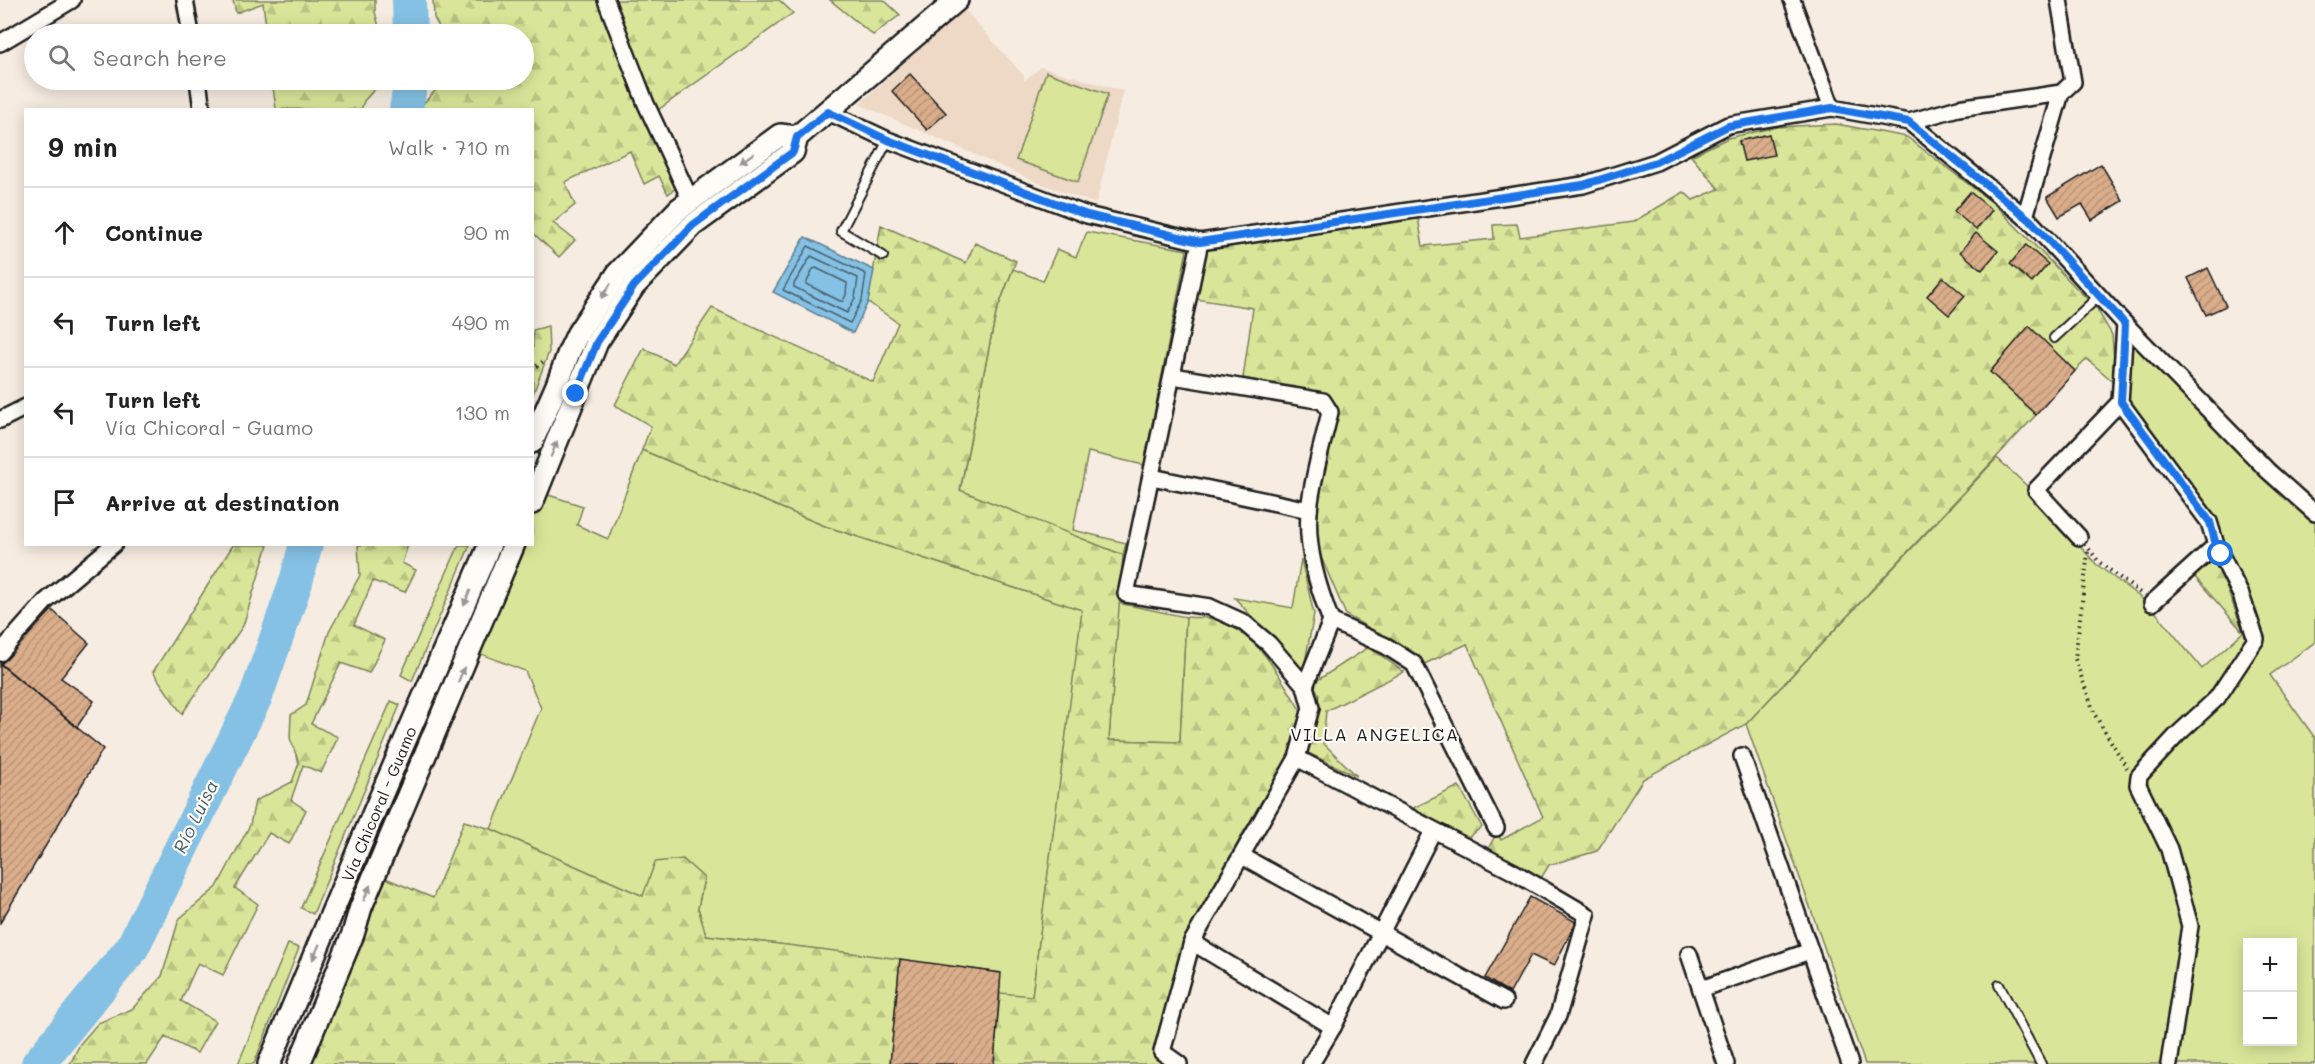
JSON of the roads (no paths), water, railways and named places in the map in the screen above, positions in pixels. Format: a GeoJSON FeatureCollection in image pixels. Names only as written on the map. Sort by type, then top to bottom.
{"type":"FeatureCollection","features":[{"type":"Feature","properties":{"kind":"street"},"geometry":{"type":"LineString","coordinates":[[32,24],[72,0]]}},
{"type":"Feature","properties":{"kind":"street"},"geometry":{"type":"LineString","coordinates":[[185,0],[189,24]]}},
{"type":"Feature","properties":{"kind":"street"},"geometry":{"type":"LineString","coordinates":[[606,0],[693,225]]}},
{"type":"Feature","properties":{"kind":"street"},"geometry":{"type":"LineString","coordinates":[[534,498],[597,342],[634,286],[693,225],[793,152],[797,137],[957,0]]}},
{"type":"Feature","properties":{"kind":"street"},"geometry":{"type":"LineString","coordinates":[[1792,0],[1832,108]]}},
{"type":"Feature","properties":{"kind":"street"},"geometry":{"type":"LineString","coordinates":[[2025,217],[2061,93],[2073,82],[2060,0]]}},
{"type":"Feature","properties":{"kind":"street"},"geometry":{"type":"LineString","coordinates":[[0,43],[24,29]]}},
{"type":"Feature","properties":{"kind":"street"},"geometry":{"type":"LineString","coordinates":[[199,90],[202,108]]}},
{"type":"Feature","properties":{"kind":"street"},"geometry":{"type":"LineString","coordinates":[[828,112],[888,140],[1087,215],[1200,242],[1583,185],[1656,162],[1728,126],[1832,108],[1909,122],[1958,108],[2061,93]]}},
{"type":"Feature","properties":{"kind":"street"},"geometry":{"type":"LineString","coordinates":[[1909,122],[2025,217],[2098,296],[2268,471],[2315,513]]}},
{"type":"Feature","properties":{"kind":"street"},"geometry":{"type":"LineString","coordinates":[[534,437],[557,385],[568,351],[618,273],[684,204],[780,135],[797,137]]}},
{"type":"Feature","properties":{"kind":"street"},"geometry":{"type":"LineString","coordinates":[[1179,1064],[1162,1052],[1191,942],[1297,758],[1311,708],[1305,686],[1269,644],[1243,622],[1210,606],[1126,594],[1200,242]]}},
{"type":"Feature","properties":{"kind":"street"},"geometry":{"type":"LineString","coordinates":[[2125,324],[2121,402],[2210,522],[2216,545],[2241,596],[2256,639],[2217,698],[2177,735],[2139,776],[2138,785],[2169,849],[2190,926],[2169,1064]]}},
{"type":"Feature","properties":{"kind":"street"},"geometry":{"type":"LineString","coordinates":[[1173,376],[1323,401],[1330,412],[1309,510],[1308,529],[1318,588],[1331,621],[1305,686]]}},
{"type":"Feature","properties":{"kind":"street"},"geometry":{"type":"LineString","coordinates":[[557,385],[576,394]]}},
{"type":"Feature","properties":{"kind":"street"},"geometry":{"type":"LineString","coordinates":[[2084,542],[2036,490],[2121,402]]}},
{"type":"Feature","properties":{"kind":"street"},"geometry":{"type":"LineString","coordinates":[[0,420],[24,408]]}},
{"type":"Feature","properties":{"kind":"street"},"geometry":{"type":"LineString","coordinates":[[1152,477],[1309,510]]}},
{"type":"Feature","properties":{"kind":"street"},"geometry":{"type":"LineString","coordinates":[[2152,603],[2216,545]]}},
{"type":"Feature","properties":{"kind":"street"},"geometry":{"type":"LineString","coordinates":[[0,653],[45,602],[112,546]]}},
{"type":"Feature","properties":{"kind":"street","name":"Vía Chicoral - Guamo"},"geometry":{"type":"LineString","coordinates":[[269,1064],[374,812],[489,546]]}},
{"type":"Feature","properties":{"kind":"street","name":"Vía Chicoral - Guamo"},"geometry":{"type":"LineString","coordinates":[[299,1064],[353,934],[361,907],[449,704],[513,546]]}},
{"type":"Feature","properties":{"kind":"street"},"geometry":{"type":"LineString","coordinates":[[1331,621],[1386,646],[1414,664],[1496,828]]}},
{"type":"Feature","properties":{"kind":"street"},"geometry":{"type":"LineString","coordinates":[[426,694],[449,704]]}},
{"type":"Feature","properties":{"kind":"street"},"geometry":{"type":"LineString","coordinates":[[1742,756],[1850,1064]]}},
{"type":"Feature","properties":{"kind":"street"},"geometry":{"type":"LineString","coordinates":[[1297,758],[1512,871],[1587,915],[1558,1016],[1534,1064]]}},
{"type":"Feature","properties":{"kind":"street"},"geometry":{"type":"LineString","coordinates":[[1311,1064],[1333,1027],[1433,831]]}},
{"type":"Feature","properties":{"kind":"street"},"geometry":{"type":"LineString","coordinates":[[1242,856],[1504,1001]]}},
{"type":"Feature","properties":{"kind":"street"},"geometry":{"type":"LineString","coordinates":[[329,923],[353,934]]}},
{"type":"Feature","properties":{"kind":"street"},"geometry":{"type":"LineString","coordinates":[[1191,942],[1333,1027]]}},
{"type":"Feature","properties":{"kind":"street"},"geometry":{"type":"LineString","coordinates":[[1701,989],[1810,951]]}},
{"type":"Feature","properties":{"kind":"street"},"geometry":{"type":"LineString","coordinates":[[1689,954],[1726,1064]]}},
{"type":"Feature","properties":{"kind":"lane"},"geometry":{"type":"LineString","coordinates":[[883,256],[841,231],[888,140]]}},
{"type":"Feature","properties":{"kind":"lane"},"geometry":{"type":"LineString","coordinates":[[2054,338],[2098,296]]}},
{"type":"Feature","properties":{"kind":"lane"},"geometry":{"type":"LineString","coordinates":[[1999,985],[2041,1064]]}},
{"type":"Feature","properties":{"kind":"water"},"geometry":{"type":"Polygon","coordinates":[[[805,237],[874,270],[868,302],[853,333],[773,292],[805,237]]]}},
{"type":"Feature","properties":{"kind":"waterway","name":"Río Luisa"},"geometry":{"type":"LineString","coordinates":[[409,0],[410,24]]}},
{"type":"Feature","properties":{"kind":"waterway","name":"Río Luisa"},"geometry":{"type":"LineString","coordinates":[[406,108],[409,90]]}},
{"type":"Feature","properties":{"kind":"waterway","name":"Río Luisa"},"geometry":{"type":"LineString","coordinates":[[38,1064],[132,948],[256,696],[296,582],[305,546]]}},
{"type":"Feature","properties":{"kind":"district","name":"VILLA ANGELICA"},"geometry":{"type":"Point","coordinates":[1375,735]}}]}
